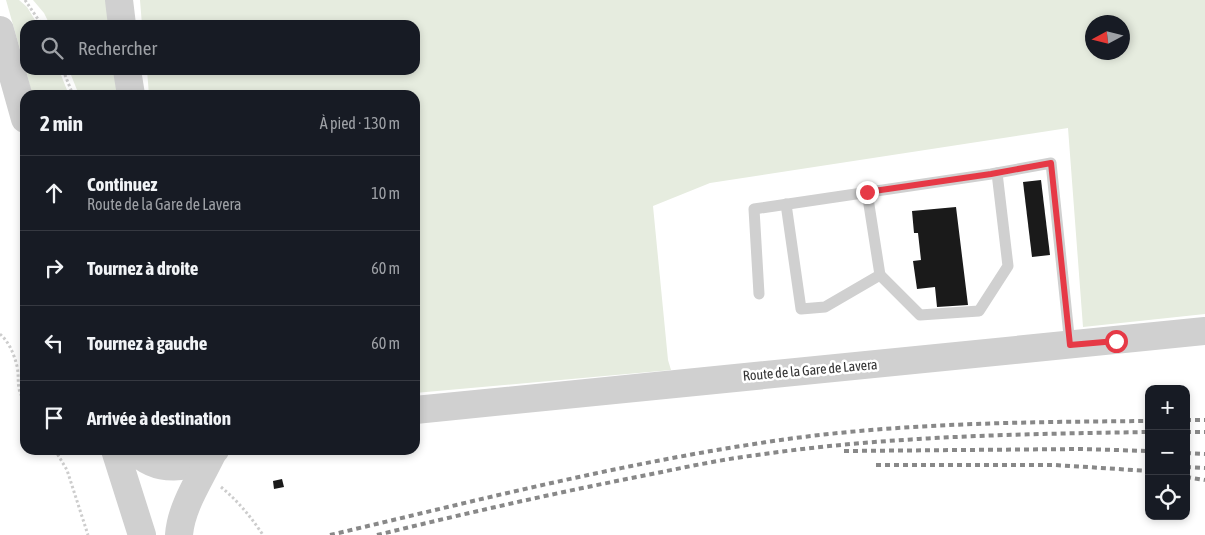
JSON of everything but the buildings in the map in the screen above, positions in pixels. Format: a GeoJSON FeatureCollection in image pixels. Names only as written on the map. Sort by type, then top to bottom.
{"type":"FeatureCollection","features":[{"type":"Feature","properties":{"kind":"street"},"geometry":{"type":"LineString","coordinates":[[119,0],[121,20]]}},
{"type":"Feature","properties":{"kind":"street"},"geometry":{"type":"LineString","coordinates":[[0,30],[20,100]]}},
{"type":"Feature","properties":{"kind":"street"},"geometry":{"type":"LineString","coordinates":[[128,75],[130,90]]}},
{"type":"Feature","properties":{"kind":"street","name":"Route de la Gare de Lavera"},"geometry":{"type":"LineString","coordinates":[[420,410],[1205,331]]}},
{"type":"Feature","properties":{"kind":"street"},"geometry":{"type":"LineString","coordinates":[[117,455],[142,535]]}},
{"type":"Feature","properties":{"kind":"street"},"geometry":{"type":"LineString","coordinates":[[139,455],[155,464],[171,467],[186,466],[211,458]]}},
{"type":"Feature","properties":{"kind":"street"},"geometry":{"type":"LineString","coordinates":[[179,535],[179,527],[185,507],[211,458]]}},
{"type":"Feature","properties":{"kind":"lane"},"geometry":{"type":"LineString","coordinates":[[759,294],[754,209],[997,173],[1051,163],[1070,345]]}},
{"type":"Feature","properties":{"kind":"lane"},"geometry":{"type":"LineString","coordinates":[[867,192],[880,275],[920,315],[978,312],[1008,266],[997,173]]}},
{"type":"Feature","properties":{"kind":"lane"},"geometry":{"type":"LineString","coordinates":[[786,204],[801,309],[825,306],[880,275]]}},
{"type":"Feature","properties":{"kind":"path"},"geometry":{"type":"LineString","coordinates":[[25,0],[39,20]]}},
{"type":"Feature","properties":{"kind":"path"},"geometry":{"type":"LineString","coordinates":[[65,75],[71,90]]}},
{"type":"Feature","properties":{"kind":"path"},"geometry":{"type":"LineString","coordinates":[[0,334],[12,351],[17,367],[18,390],[20,393]]}},
{"type":"Feature","properties":{"kind":"path"},"geometry":{"type":"LineString","coordinates":[[58,455],[67,470],[88,535]]}},
{"type":"Feature","properties":{"kind":"path"},"geometry":{"type":"LineString","coordinates":[[211,458],[234,498],[255,522],[263,535]]}},
{"type":"Feature","properties":{"kind":"shaded area"},"geometry":{"type":"Polygon","coordinates":[[[6,0],[19,0],[27,7],[35,20],[20,20],[20,49],[6,0]]]}},
{"type":"Feature","properties":{"kind":"shaded area"},"geometry":{"type":"Polygon","coordinates":[[[33,0],[110,0],[112,20],[48,20],[33,0]]]}},
{"type":"Feature","properties":{"kind":"shaded area"},"geometry":{"type":"Polygon","coordinates":[[[140,0],[1205,0],[1205,314],[1083,327],[1068,128],[710,183],[653,206],[668,360],[671,370],[420,393],[420,90],[149,90],[147,75],[420,75],[420,20],[142,20],[140,0]]]}},
{"type":"Feature","properties":{"kind":"shaded area"},"geometry":{"type":"Polygon","coordinates":[[[27,75],[61,75],[67,90],[31,90],[27,75]]]}},
{"type":"Feature","properties":{"kind":"shaded area"},"geometry":{"type":"Polygon","coordinates":[[[71,75],[116,75],[118,90],[77,90],[71,75]]]}},
{"type":"Feature","properties":{"kind":"railway"},"geometry":{"type":"LineString","coordinates":[[1190,420],[1205,420]]}},
{"type":"Feature","properties":{"kind":"railway"},"geometry":{"type":"LineString","coordinates":[[330,535],[647,463],[803,437],[951,425],[1145,421]]}},
{"type":"Feature","properties":{"kind":"railway"},"geometry":{"type":"LineString","coordinates":[[377,535],[572,490],[727,459],[806,449],[904,440],[1002,435],[1145,432]]}},
{"type":"Feature","properties":{"kind":"railway"},"geometry":{"type":"LineString","coordinates":[[1190,432],[1205,432]]}},
{"type":"Feature","properties":{"kind":"railway"},"geometry":{"type":"LineString","coordinates":[[844,451],[1081,449],[1145,451]]}},
{"type":"Feature","properties":{"kind":"railway"},"geometry":{"type":"LineString","coordinates":[[1190,453],[1205,454]]}},
{"type":"Feature","properties":{"kind":"railway"},"geometry":{"type":"LineString","coordinates":[[876,465],[1055,465],[1145,471]]}},
{"type":"Feature","properties":{"kind":"railway"},"geometry":{"type":"LineString","coordinates":[[1190,467],[1205,468]]}},
{"type":"Feature","properties":{"kind":"railway"},"geometry":{"type":"LineString","coordinates":[[1190,478],[1205,480]]}},
{"type":"Feature","properties":{"kind":"route"},"geometry":{"type":"LineString","coordinates":[[867,192],[991,174],[1051,163],[1070,345],[1116,341]]}}]}
